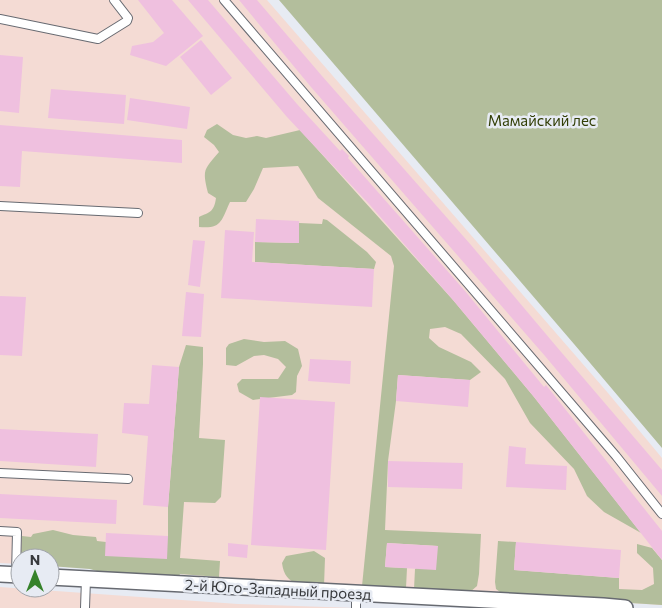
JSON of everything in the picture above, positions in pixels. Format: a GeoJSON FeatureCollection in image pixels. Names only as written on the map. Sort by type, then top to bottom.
{"type":"FeatureCollection","features":[{"type":"Feature","properties":{"kind":"street","name":"2-й Юго-Западный проезд"},"geometry":{"type":"LineString","coordinates":[[60,578],[356,601],[625,608]]}},
{"type":"Feature","properties":{"kind":"lane"},"geometry":{"type":"LineString","coordinates":[[0,19],[98,39],[127,21],[128,18],[114,0]]}},
{"type":"Feature","properties":{"kind":"lane"},"geometry":{"type":"LineString","coordinates":[[224,0],[610,448],[662,514]]}},
{"type":"Feature","properties":{"kind":"lane"},"geometry":{"type":"LineString","coordinates":[[0,206],[138,213]]}},
{"type":"Feature","properties":{"kind":"lane"},"geometry":{"type":"LineString","coordinates":[[0,473],[128,479]]}},
{"type":"Feature","properties":{"kind":"lane"},"geometry":{"type":"LineString","coordinates":[[0,531],[17,532],[17,548]]}},
{"type":"Feature","properties":{"kind":"lane"},"geometry":{"type":"LineString","coordinates":[[84,608],[86,579]]}},
{"type":"Feature","properties":{"kind":"shaded area"},"geometry":{"type":"Polygon","coordinates":[[[0,0],[267,0],[608,393],[662,458],[662,605],[60,567],[60,548],[10,548],[10,564],[0,563],[0,0]]]}},
{"type":"Feature","properties":{"kind":"shaded area"},"geometry":{"type":"Polygon","coordinates":[[[0,587],[10,588],[10,598],[60,598],[60,591],[238,604],[355,608],[0,608],[0,587]]]}},
{"type":"Feature","properties":{"kind":"green space","name":"Мамайский лес"},"geometry":{"type":"Polygon","coordinates":[[[279,0],[662,0],[662,448],[574,344],[279,0]]]}},
{"type":"Feature","properties":{"kind":"green space"},"geometry":{"type":"Polygon","coordinates":[[[217,124],[233,135],[246,138],[257,136],[266,138],[300,130],[453,300],[534,397],[641,533],[604,512],[587,496],[574,469],[530,423],[505,379],[461,334],[445,327],[430,329],[429,338],[439,347],[471,362],[481,372],[470,380],[398,375],[388,461],[385,530],[481,534],[477,586],[470,592],[414,589],[415,569],[438,546],[387,543],[385,567],[407,568],[406,588],[382,590],[378,587],[362,586],[394,266],[391,256],[318,198],[298,166],[263,168],[246,202],[230,202],[217,225],[199,227],[199,217],[211,211],[216,198],[208,193],[205,174],[207,167],[219,152],[204,137],[207,130],[217,124]]]}},
{"type":"Feature","properties":{"kind":"green space"},"geometry":{"type":"Polygon","coordinates":[[[323,219],[327,220],[367,252],[376,262],[374,269],[255,262],[255,242],[298,243],[299,223],[322,224],[323,219]]]}},
{"type":"Feature","properties":{"kind":"green space"},"geometry":{"type":"Polygon","coordinates":[[[244,339],[264,342],[285,341],[298,349],[302,366],[297,376],[296,392],[292,395],[253,400],[239,392],[237,384],[242,379],[278,379],[286,367],[278,359],[264,355],[254,356],[236,366],[226,365],[226,348],[229,344],[244,339]]]}},
{"type":"Feature","properties":{"kind":"green space"},"geometry":{"type":"Polygon","coordinates":[[[186,345],[203,347],[199,438],[225,440],[221,497],[215,503],[184,502],[180,558],[220,561],[219,577],[180,574],[178,578],[110,575],[90,569],[60,567],[60,548],[21,548],[22,536],[31,537],[33,534],[53,530],[73,535],[96,537],[97,541],[106,542],[168,536],[168,507],[179,367],[186,345]]]}},
{"type":"Feature","properties":{"kind":"green space"},"geometry":{"type":"Polygon","coordinates":[[[498,541],[516,542],[514,570],[619,578],[619,589],[642,590],[654,584],[653,568],[637,553],[637,544],[652,548],[662,560],[662,605],[504,595],[496,589],[495,582],[498,541]]]}},
{"type":"Feature","properties":{"kind":"green space"},"geometry":{"type":"Polygon","coordinates":[[[314,551],[325,558],[324,586],[291,581],[284,571],[282,563],[286,556],[314,551]]]}},
{"type":"Feature","properties":{"kind":"building"},"geometry":{"type":"Polygon","coordinates":[[[138,0],[172,0],[203,36],[166,66],[130,55],[132,46],[153,42],[164,33],[138,0]]]}},
{"type":"Feature","properties":{"kind":"building"},"geometry":{"type":"Polygon","coordinates":[[[188,0],[208,0],[297,104],[340,151],[342,149],[349,156],[348,158],[465,291],[544,387],[546,385],[662,531],[662,560],[534,397],[453,300],[369,204],[287,117],[188,0]]]}},
{"type":"Feature","properties":{"kind":"building"},"geometry":{"type":"Polygon","coordinates":[[[239,0],[257,0],[471,245],[662,470],[662,496],[545,356],[311,87],[239,0]]]}},
{"type":"Feature","properties":{"kind":"building"},"geometry":{"type":"Polygon","coordinates":[[[201,40],[232,78],[211,95],[180,57],[201,40]]]}},
{"type":"Feature","properties":{"kind":"building"},"geometry":{"type":"Polygon","coordinates":[[[0,55],[23,57],[19,113],[0,111],[0,55]]]}},
{"type":"Feature","properties":{"kind":"building"},"geometry":{"type":"Polygon","coordinates":[[[51,89],[126,95],[124,124],[48,118],[51,89]]]}},
{"type":"Feature","properties":{"kind":"building"},"geometry":{"type":"Polygon","coordinates":[[[130,98],[190,107],[187,129],[127,120],[130,98]]]}},
{"type":"Feature","properties":{"kind":"building"},"geometry":{"type":"Polygon","coordinates":[[[0,125],[182,140],[182,163],[22,151],[20,187],[0,186],[0,125]]]}},
{"type":"Feature","properties":{"kind":"building"},"geometry":{"type":"Polygon","coordinates":[[[256,219],[299,221],[299,243],[255,242],[256,219]]]}},
{"type":"Feature","properties":{"kind":"building"},"geometry":{"type":"Polygon","coordinates":[[[225,230],[254,232],[252,262],[374,269],[372,307],[221,298],[225,230]]]}},
{"type":"Feature","properties":{"kind":"building"},"geometry":{"type":"Polygon","coordinates":[[[193,240],[205,241],[200,287],[188,285],[193,240]]]}},
{"type":"Feature","properties":{"kind":"building"},"geometry":{"type":"Polygon","coordinates":[[[186,292],[204,294],[201,337],[182,336],[186,292]]]}},
{"type":"Feature","properties":{"kind":"building"},"geometry":{"type":"Polygon","coordinates":[[[0,296],[26,297],[22,356],[0,355],[0,296]]]}},
{"type":"Feature","properties":{"kind":"building"},"geometry":{"type":"Polygon","coordinates":[[[310,359],[351,361],[350,384],[308,381],[310,359]]]}},
{"type":"Feature","properties":{"kind":"building"},"geometry":{"type":"Polygon","coordinates":[[[152,365],[179,367],[168,507],[143,505],[148,436],[122,433],[124,403],[149,404],[152,365]]]}},
{"type":"Feature","properties":{"kind":"building"},"geometry":{"type":"Polygon","coordinates":[[[398,375],[470,380],[468,407],[396,401],[398,375]]]}},
{"type":"Feature","properties":{"kind":"building"},"geometry":{"type":"Polygon","coordinates":[[[260,397],[335,402],[326,550],[251,545],[260,397]]]}},
{"type":"Feature","properties":{"kind":"building"},"geometry":{"type":"Polygon","coordinates":[[[0,429],[98,434],[96,467],[0,461],[0,429]]]}},
{"type":"Feature","properties":{"kind":"building"},"geometry":{"type":"Polygon","coordinates":[[[509,446],[526,448],[525,464],[567,466],[566,490],[506,487],[509,446]]]}},
{"type":"Feature","properties":{"kind":"building"},"geometry":{"type":"Polygon","coordinates":[[[388,461],[463,463],[462,489],[388,487],[388,461]]]}},
{"type":"Feature","properties":{"kind":"building"},"geometry":{"type":"Polygon","coordinates":[[[0,494],[117,500],[116,524],[0,518],[0,494]]]}},
{"type":"Feature","properties":{"kind":"building"},"geometry":{"type":"Polygon","coordinates":[[[106,533],[168,536],[167,559],[105,556],[106,533]]]}},
{"type":"Feature","properties":{"kind":"building"},"geometry":{"type":"Polygon","coordinates":[[[516,542],[621,550],[619,578],[514,570],[516,542]]]}},
{"type":"Feature","properties":{"kind":"building"},"geometry":{"type":"Polygon","coordinates":[[[228,543],[248,545],[247,558],[228,556],[228,543]]]}},
{"type":"Feature","properties":{"kind":"building"},"geometry":{"type":"Polygon","coordinates":[[[387,543],[438,546],[436,570],[385,567],[387,543]]]}}]}
